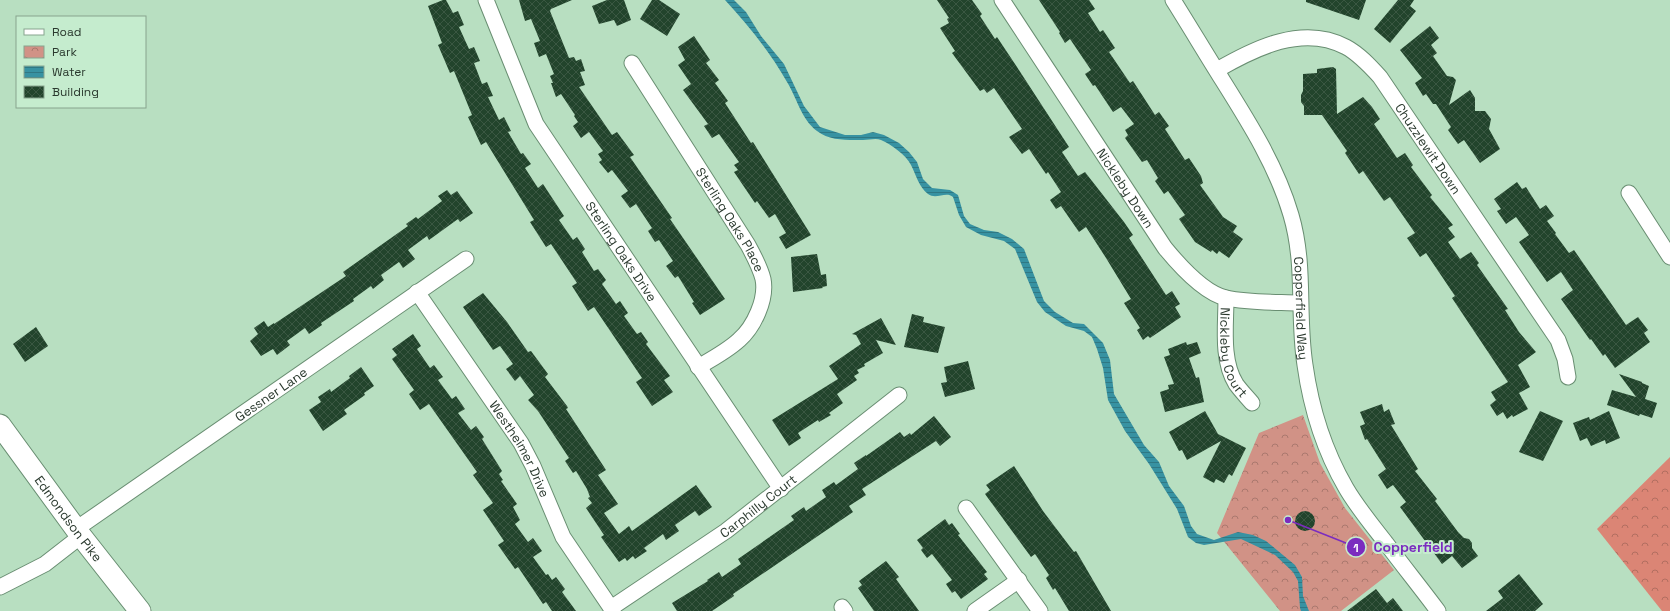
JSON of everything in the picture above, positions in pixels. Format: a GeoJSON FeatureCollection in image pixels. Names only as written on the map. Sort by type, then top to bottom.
{"type":"FeatureCollection","features":[{"type":"Feature","properties":{"kind":"main road","name":"Edmondson Pike"},"geometry":{"type":"LineString","coordinates":[[0,425],[79,533],[140,611]]}},
{"type":"Feature","properties":{"kind":"street","name":"Sterling Oaks Drive"},"geometry":{"type":"LineString","coordinates":[[486,0],[536,124],[780,489]]}},
{"type":"Feature","properties":{"kind":"street","name":"Nickleby Down"},"geometry":{"type":"LineString","coordinates":[[1002,0],[1165,248],[1190,275],[1226,298],[1300,303]]}},
{"type":"Feature","properties":{"kind":"street","name":"Copperfield Way"},"geometry":{"type":"LineString","coordinates":[[1173,0],[1263,147],[1278,179],[1291,215],[1298,247],[1301,276],[1301,338],[1309,388],[1319,425],[1332,461],[1346,489],[1438,611]]}},
{"type":"Feature","properties":{"kind":"street","name":"Chuzzlewit Down"},"geometry":{"type":"LineString","coordinates":[[1217,70],[1241,56],[1276,43],[1300,37],[1315,37],[1332,41],[1346,47],[1366,62],[1380,77],[1558,340],[1565,359],[1568,377]]}},
{"type":"Feature","properties":{"kind":"street","name":"Sterling Oaks Place"},"geometry":{"type":"LineString","coordinates":[[632,62],[748,245],[760,269],[763,281],[760,307],[748,330],[731,347],[698,367]]}},
{"type":"Feature","properties":{"kind":"street"},"geometry":{"type":"LineString","coordinates":[[1629,193],[1670,257]]}},
{"type":"Feature","properties":{"kind":"street","name":"Gessner Lane"},"geometry":{"type":"LineString","coordinates":[[0,587],[45,564],[79,533],[417,292],[466,259]]}},
{"type":"Feature","properties":{"kind":"street","name":"Westheimer Drive"},"geometry":{"type":"LineString","coordinates":[[417,292],[521,443],[533,466],[563,537],[612,610]]}},
{"type":"Feature","properties":{"kind":"street","name":"Nickleby Court"},"geometry":{"type":"LineString","coordinates":[[1226,298],[1226,334],[1230,367],[1237,384],[1252,403]]}},
{"type":"Feature","properties":{"kind":"street","name":"Carphilly Court"},"geometry":{"type":"LineString","coordinates":[[612,610],[698,551],[780,489],[899,395]]}},
{"type":"Feature","properties":{"kind":"street"},"geometry":{"type":"LineString","coordinates":[[966,508],[1040,611]]}},
{"type":"Feature","properties":{"kind":"street"},"geometry":{"type":"LineString","coordinates":[[975,611],[1019,580]]}},
{"type":"Feature","properties":{"kind":"green space"},"geometry":{"type":"Polygon","coordinates":[[[1303,415],[1320,463],[1345,508],[1394,570],[1341,611],[1280,611],[1217,533],[1259,433],[1303,415]]]}},
{"type":"Feature","properties":{"kind":"green space"},"geometry":{"type":"Polygon","coordinates":[[[1670,457],[1670,611],[1662,611],[1597,529],[1670,457]]]}},
{"type":"Feature","properties":{"kind":"water"},"geometry":{"type":"Polygon","coordinates":[[[725,0],[734,0],[746,12],[761,36],[784,64],[804,106],[820,127],[845,135],[861,135],[873,132],[884,135],[899,143],[917,162],[923,179],[932,188],[950,190],[958,195],[964,216],[970,224],[984,230],[998,232],[1012,239],[1024,249],[1044,301],[1055,312],[1073,323],[1084,324],[1103,343],[1110,360],[1114,394],[1144,445],[1159,462],[1169,486],[1184,506],[1191,526],[1197,534],[1214,540],[1238,532],[1253,535],[1266,541],[1295,565],[1302,577],[1303,596],[1309,611],[1301,611],[1298,581],[1293,572],[1275,555],[1241,539],[1204,545],[1196,543],[1188,537],[1177,509],[1149,464],[1125,431],[1108,400],[1103,368],[1092,337],[1084,331],[1066,326],[1045,312],[1037,302],[1015,249],[1004,241],[981,235],[966,227],[959,215],[953,197],[950,195],[931,196],[928,194],[920,184],[909,161],[890,145],[877,139],[851,140],[827,137],[817,131],[807,121],[791,88],[766,49],[725,0]]]}},
{"type":"Feature","properties":{"kind":"building"},"geometry":{"type":"Polygon","coordinates":[[[446,0],[453,13],[458,11],[464,25],[459,27],[469,49],[474,47],[480,61],[474,63],[482,84],[487,82],[493,96],[488,97],[499,120],[504,117],[511,131],[508,132],[521,154],[523,153],[531,164],[525,168],[538,188],[543,184],[564,216],[559,220],[573,240],[577,237],[585,249],[582,252],[594,271],[598,269],[606,280],[602,284],[616,304],[620,301],[628,313],[624,316],[637,334],[641,332],[648,342],[646,344],[670,376],[664,380],[673,392],[652,406],[636,382],[642,378],[594,307],[588,311],[572,286],[577,283],[551,244],[546,247],[530,222],[534,220],[486,142],[481,145],[468,117],[472,115],[454,71],[450,73],[438,45],[442,43],[428,6],[446,0]]]}},
{"type":"Feature","properties":{"kind":"building"},"geometry":{"type":"Polygon","coordinates":[[[519,0],[572,0],[551,9],[550,11],[569,58],[574,57],[576,61],[581,59],[585,71],[580,72],[585,85],[579,87],[612,135],[617,132],[634,155],[630,157],[672,218],[670,219],[725,299],[700,315],[678,276],[675,278],[666,266],[673,261],[659,240],[655,242],[648,231],[652,228],[636,204],[630,208],[621,196],[628,191],[612,170],[608,173],[599,162],[602,160],[598,154],[603,151],[589,132],[581,138],[573,126],[578,122],[574,116],[575,115],[561,94],[556,97],[550,76],[554,74],[546,54],[539,57],[534,43],[540,41],[531,19],[525,21],[519,0]]]}},
{"type":"Feature","properties":{"kind":"building"},"geometry":{"type":"Polygon","coordinates":[[[607,0],[624,0],[631,20],[617,26],[614,20],[599,24],[592,6],[607,0]]]}},
{"type":"Feature","properties":{"kind":"building"},"geometry":{"type":"Polygon","coordinates":[[[652,0],[659,0],[680,14],[667,36],[640,19],[652,0]]]}},
{"type":"Feature","properties":{"kind":"building"},"geometry":{"type":"Polygon","coordinates":[[[937,0],[972,0],[982,14],[980,16],[995,39],[997,37],[1069,147],[1062,152],[1078,176],[1085,172],[1124,222],[1133,235],[1129,238],[1166,295],[1172,291],[1180,304],[1175,307],[1181,317],[1150,338],[1148,336],[1143,340],[1137,330],[1140,328],[1124,303],[1131,299],[1086,227],[1079,232],[1061,206],[1056,209],[1050,200],[1061,192],[1048,172],[1046,174],[1029,149],[1022,154],[1009,137],[1022,129],[994,88],[987,93],[984,89],[980,91],[952,53],[955,51],[940,28],[949,23],[947,19],[949,18],[937,0]]]}},
{"type":"Feature","properties":{"kind":"building"},"geometry":{"type":"Polygon","coordinates":[[[1039,0],[1089,0],[1095,9],[1088,13],[1100,32],[1103,30],[1115,48],[1109,52],[1130,83],[1133,81],[1155,115],[1159,112],[1169,126],[1165,129],[1185,160],[1189,158],[1201,176],[1203,183],[1200,185],[1223,217],[1237,226],[1233,232],[1243,239],[1229,258],[1219,251],[1217,254],[1212,250],[1211,252],[1195,242],[1179,219],[1185,215],[1168,191],[1164,194],[1155,181],[1158,178],[1147,160],[1142,162],[1125,138],[1128,135],[1125,130],[1134,124],[1121,107],[1113,112],[1095,85],[1093,86],[1085,74],[1091,70],[1070,39],[1065,43],[1059,33],[1060,32],[1039,0]]]}},
{"type":"Feature","properties":{"kind":"building"},"geometry":{"type":"Polygon","coordinates":[[[1306,0],[1366,0],[1359,20],[1306,2],[1306,0]]]}},
{"type":"Feature","properties":{"kind":"building"},"geometry":{"type":"Polygon","coordinates":[[[1398,0],[1414,0],[1410,6],[1416,11],[1390,43],[1374,29],[1398,0]]]}},
{"type":"Feature","properties":{"kind":"building"},"geometry":{"type":"Polygon","coordinates":[[[1430,26],[1439,38],[1431,45],[1437,53],[1433,56],[1447,76],[1453,77],[1456,80],[1449,105],[1470,90],[1475,98],[1475,111],[1485,111],[1491,119],[1489,129],[1500,149],[1480,163],[1464,140],[1458,144],[1448,130],[1451,127],[1436,104],[1433,104],[1426,94],[1423,96],[1415,83],[1422,78],[1400,50],[1430,26]]]}},
{"type":"Feature","properties":{"kind":"building"},"geometry":{"type":"Polygon","coordinates":[[[694,36],[710,60],[706,63],[719,80],[715,83],[728,101],[725,103],[751,143],[753,142],[811,235],[786,249],[779,237],[786,233],[775,214],[769,218],[757,201],[755,203],[734,172],[738,170],[734,165],[739,162],[719,134],[712,138],[704,126],[708,124],[683,90],[691,84],[678,65],[685,60],[678,47],[694,36]]]}},
{"type":"Feature","properties":{"kind":"building"},"geometry":{"type":"Polygon","coordinates":[[[1333,67],[1336,69],[1337,114],[1363,97],[1372,107],[1380,119],[1374,124],[1397,158],[1405,153],[1413,165],[1411,167],[1432,195],[1430,197],[1453,225],[1448,228],[1455,237],[1448,242],[1460,259],[1471,252],[1479,263],[1477,265],[1508,309],[1505,310],[1519,332],[1536,352],[1518,365],[1530,387],[1519,393],[1528,409],[1513,417],[1512,415],[1507,419],[1503,412],[1497,416],[1490,405],[1496,400],[1491,392],[1508,382],[1452,298],[1455,296],[1426,253],[1420,257],[1407,238],[1415,233],[1390,197],[1384,201],[1363,171],[1359,174],[1345,153],[1347,151],[1322,115],[1304,115],[1304,106],[1301,102],[1301,95],[1303,91],[1303,74],[1317,73],[1317,69],[1333,67]]]}},
{"type":"Feature","properties":{"kind":"building"},"geometry":{"type":"Polygon","coordinates":[[[1517,182],[1522,189],[1526,187],[1540,209],[1546,205],[1554,216],[1547,221],[1556,233],[1555,234],[1569,253],[1574,250],[1626,325],[1638,317],[1648,330],[1644,333],[1650,342],[1615,368],[1605,354],[1603,356],[1591,339],[1590,340],[1561,299],[1573,290],[1561,272],[1547,282],[1519,242],[1529,235],[1516,217],[1506,224],[1497,211],[1501,209],[1494,199],[1517,182]]]}},
{"type":"Feature","properties":{"kind":"building"},"geometry":{"type":"Polygon","coordinates":[[[447,190],[451,195],[457,191],[473,213],[460,222],[458,219],[429,240],[427,236],[408,250],[415,259],[403,268],[399,262],[381,275],[384,280],[373,289],[371,286],[353,299],[354,301],[321,323],[322,325],[309,334],[305,328],[287,341],[290,345],[277,355],[273,349],[261,356],[250,341],[258,334],[254,328],[264,321],[268,327],[274,324],[346,276],[343,272],[408,226],[406,224],[416,217],[418,219],[442,201],[438,196],[447,190]]]}},
{"type":"Feature","properties":{"kind":"building"},"geometry":{"type":"Polygon","coordinates":[[[817,254],[821,275],[826,274],[827,286],[822,287],[823,288],[793,292],[791,257],[817,254]]]}},
{"type":"Feature","properties":{"kind":"building"},"geometry":{"type":"Polygon","coordinates":[[[483,293],[507,322],[528,352],[531,351],[548,374],[545,377],[567,406],[568,408],[566,409],[606,470],[598,475],[618,504],[604,513],[619,534],[629,526],[632,531],[696,485],[712,507],[699,516],[695,511],[675,525],[679,531],[666,540],[663,534],[644,548],[647,551],[635,559],[633,556],[627,561],[625,558],[619,562],[601,537],[604,535],[586,508],[592,503],[588,498],[590,497],[587,489],[576,471],[573,473],[565,461],[569,458],[538,411],[528,400],[534,395],[520,376],[515,381],[506,369],[513,364],[500,346],[493,350],[463,307],[483,293]]]}},
{"type":"Feature","properties":{"kind":"building"},"geometry":{"type":"Polygon","coordinates":[[[912,314],[924,317],[923,322],[945,327],[938,353],[904,347],[912,314]]]}},
{"type":"Feature","properties":{"kind":"building"},"geometry":{"type":"Polygon","coordinates":[[[881,318],[896,345],[876,340],[883,353],[857,370],[859,373],[854,376],[857,380],[837,394],[843,403],[829,413],[831,415],[819,422],[818,420],[798,433],[801,438],[789,446],[772,420],[838,379],[829,366],[861,344],[856,335],[852,334],[881,318]]]}},
{"type":"Feature","properties":{"kind":"building"},"geometry":{"type":"Polygon","coordinates":[[[36,327],[48,346],[25,362],[13,344],[36,327]]]}},
{"type":"Feature","properties":{"kind":"building"},"geometry":{"type":"Polygon","coordinates":[[[413,334],[421,346],[417,349],[430,368],[434,365],[443,377],[438,380],[452,399],[456,396],[465,409],[458,413],[471,430],[476,426],[484,437],[482,439],[502,471],[499,474],[503,480],[501,481],[517,504],[513,507],[520,520],[515,524],[528,542],[533,538],[542,551],[533,557],[546,575],[548,574],[552,580],[556,577],[565,589],[562,592],[576,611],[552,611],[546,602],[543,604],[518,567],[515,569],[498,545],[504,541],[483,510],[493,503],[473,475],[477,472],[429,404],[420,410],[409,394],[414,390],[392,359],[397,355],[392,349],[413,334]]]}},
{"type":"Feature","properties":{"kind":"building"},"geometry":{"type":"Polygon","coordinates":[[[1186,342],[1187,345],[1197,342],[1201,353],[1189,358],[1196,378],[1199,377],[1204,402],[1165,412],[1160,392],[1169,389],[1168,385],[1174,384],[1164,357],[1170,355],[1168,349],[1186,342]]]}},
{"type":"Feature","properties":{"kind":"building"},"geometry":{"type":"Polygon","coordinates":[[[968,361],[975,389],[945,397],[941,383],[947,382],[944,367],[968,361]]]}},
{"type":"Feature","properties":{"kind":"building"},"geometry":{"type":"Polygon","coordinates":[[[361,367],[374,386],[364,393],[365,395],[344,410],[347,414],[323,431],[309,410],[321,402],[318,397],[330,389],[331,392],[350,378],[349,376],[361,367]]]}},
{"type":"Feature","properties":{"kind":"building"},"geometry":{"type":"Polygon","coordinates":[[[1619,374],[1649,386],[1645,399],[1657,403],[1652,418],[1640,414],[1639,416],[1607,405],[1612,390],[1636,397],[1619,374]]]}},
{"type":"Feature","properties":{"kind":"building"},"geometry":{"type":"Polygon","coordinates":[[[1382,404],[1384,412],[1389,409],[1395,424],[1391,425],[1418,469],[1415,471],[1437,499],[1435,501],[1458,532],[1464,538],[1469,539],[1472,543],[1472,548],[1478,556],[1462,568],[1452,556],[1442,564],[1400,507],[1406,502],[1393,485],[1387,489],[1378,475],[1386,469],[1367,439],[1365,440],[1360,426],[1365,424],[1360,412],[1382,404]]]}},
{"type":"Feature","properties":{"kind":"building"},"geometry":{"type":"Polygon","coordinates":[[[1205,411],[1218,434],[1246,448],[1232,476],[1229,474],[1224,483],[1216,479],[1214,483],[1203,477],[1221,441],[1187,460],[1182,450],[1179,451],[1169,432],[1205,411]]]}},
{"type":"Feature","properties":{"kind":"building"},"geometry":{"type":"Polygon","coordinates":[[[1540,411],[1563,421],[1543,461],[1519,452],[1540,411]]]}},
{"type":"Feature","properties":{"kind":"building"},"geometry":{"type":"Polygon","coordinates":[[[1609,411],[1620,438],[1606,444],[1605,440],[1591,446],[1587,438],[1580,441],[1573,423],[1589,417],[1590,420],[1609,411]]]}},
{"type":"Feature","properties":{"kind":"building"},"geometry":{"type":"Polygon","coordinates":[[[934,416],[951,437],[940,446],[936,441],[862,489],[866,495],[849,506],[853,512],[733,594],[734,596],[712,611],[677,611],[672,603],[708,581],[707,580],[719,572],[722,577],[741,564],[738,559],[794,520],[791,516],[804,507],[806,511],[826,497],[822,490],[834,482],[836,485],[858,469],[854,463],[900,432],[904,437],[910,433],[911,435],[934,416]]]}},
{"type":"Feature","properties":{"kind":"building"},"geometry":{"type":"Polygon","coordinates":[[[1014,466],[1043,511],[1074,552],[1076,551],[1111,611],[1069,611],[1055,588],[1053,590],[1046,578],[1049,575],[1035,554],[1031,557],[985,494],[990,490],[986,485],[1014,466]]]}},
{"type":"Feature","properties":{"kind":"building"},"geometry":{"type":"Polygon","coordinates":[[[1305,511],[1312,514],[1315,521],[1312,528],[1305,531],[1298,528],[1295,521],[1298,514],[1305,511]]]}},
{"type":"Feature","properties":{"kind":"building"},"geometry":{"type":"Polygon","coordinates":[[[945,519],[949,525],[952,523],[960,534],[958,535],[987,572],[984,574],[988,579],[961,599],[955,591],[952,593],[946,584],[952,580],[932,554],[927,558],[921,550],[923,548],[917,540],[945,519]]]}},
{"type":"Feature","properties":{"kind":"building"},"geometry":{"type":"Polygon","coordinates":[[[886,561],[899,577],[896,579],[919,611],[874,611],[858,588],[862,585],[859,581],[886,561]]]}},
{"type":"Feature","properties":{"kind":"building"},"geometry":{"type":"Polygon","coordinates":[[[1519,574],[1543,604],[1535,611],[1486,611],[1503,598],[1498,591],[1519,574]]]}},
{"type":"Feature","properties":{"kind":"building"},"geometry":{"type":"Polygon","coordinates":[[[1376,589],[1387,603],[1393,598],[1403,611],[1347,611],[1376,589]]]}},
{"type":"Feature","properties":{"kind":"place","name":"Copperfield"},"geometry":{"type":"Point","coordinates":[1288,520]}}]}
